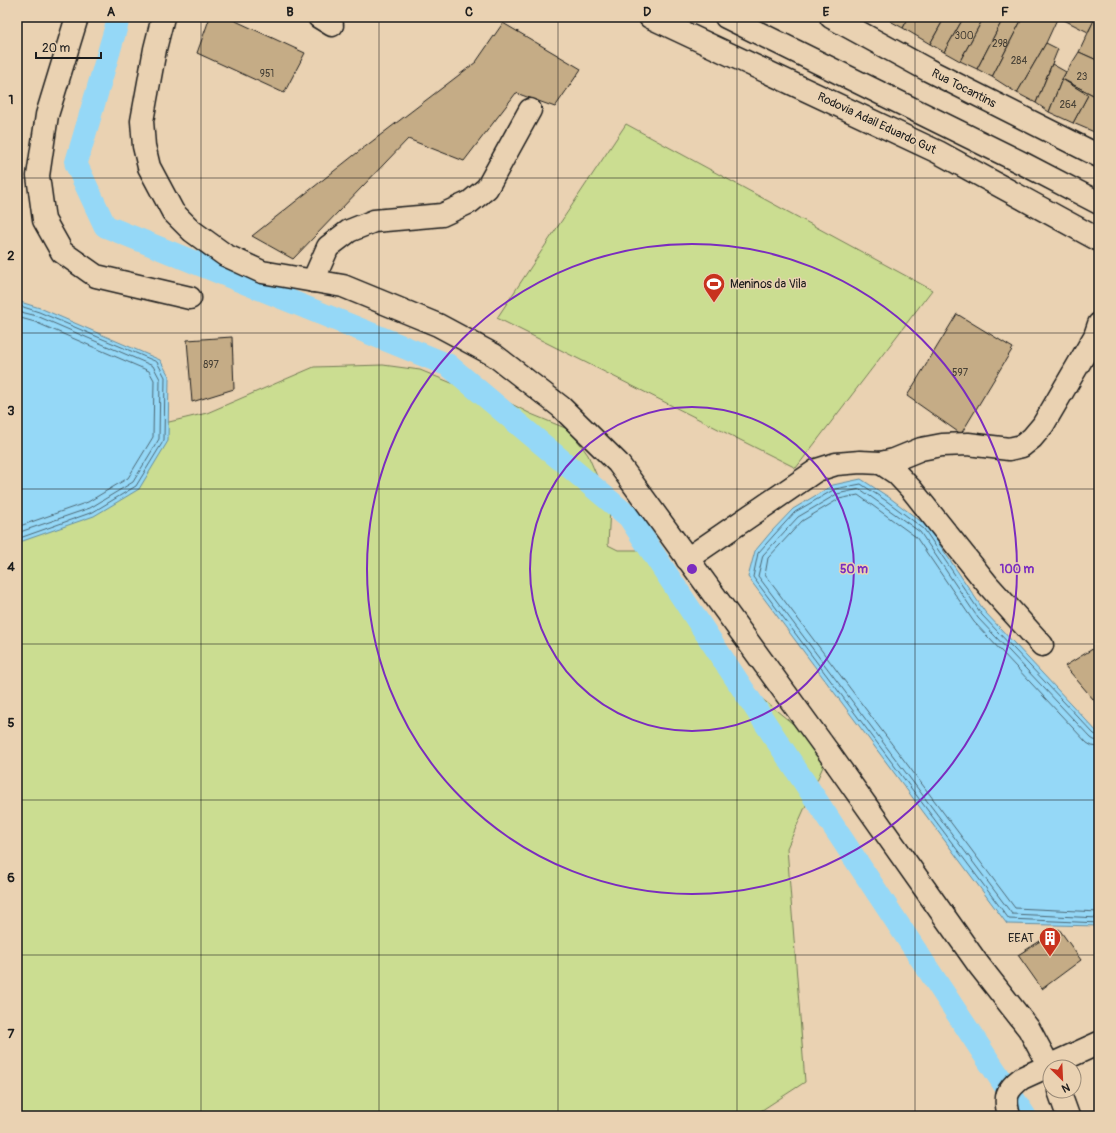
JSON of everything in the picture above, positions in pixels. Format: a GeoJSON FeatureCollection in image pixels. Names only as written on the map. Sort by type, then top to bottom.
{"type":"FeatureCollection","features":[{"type":"Feature","properties":{"kind":"street"},"geometry":{"type":"LineString","coordinates":[[77,17],[47,115],[38,176],[44,220],[62,252],[96,276],[190,298]]}},
{"type":"Feature","properties":{"kind":"street"},"geometry":{"type":"LineString","coordinates":[[163,17],[155,48],[142,121],[144,146],[149,167],[173,212],[192,231],[225,254],[262,272],[343,286],[438,325],[494,355],[561,407],[618,463],[829,753],[978,964],[1029,1029],[1042,1059]]}},
{"type":"Feature","properties":{"kind":"street","name":"Rodovia Adail Eduardo Gut"},"geometry":{"type":"LineString","coordinates":[[650,17],[938,152],[1099,240]]}},
{"type":"Feature","properties":{"kind":"street"},"geometry":{"type":"LineString","coordinates":[[726,17],[1024,164],[1099,203]]}},
{"type":"Feature","properties":{"kind":"street","name":"Rua Tocantins"},"geometry":{"type":"LineString","coordinates":[[831,17],[928,70],[1099,156]]}},
{"type":"Feature","properties":{"kind":"street"},"geometry":{"type":"LineString","coordinates":[[313,281],[328,247],[349,231],[374,221],[442,216],[470,202],[486,188],[530,110]]}},
{"type":"Feature","properties":{"kind":"street"},"geometry":{"type":"LineString","coordinates":[[688,559],[817,470],[836,464],[860,462],[881,463],[921,449],[942,445],[968,444],[1010,449],[1022,446],[1032,438],[1043,425],[1098,331]]}},
{"type":"Feature","properties":{"kind":"street"},"geometry":{"type":"LineString","coordinates":[[881,463],[896,473],[912,490],[988,586],[1042,645]]}},
{"type":"Feature","properties":{"kind":"street"},"geometry":{"type":"LineString","coordinates":[[1065,1059],[1099,1043]]}},
{"type":"Feature","properties":{"kind":"street"},"geometry":{"type":"LineString","coordinates":[[1009,1116],[1006,1107],[1008,1093],[1011,1087],[1019,1081],[1042,1070]]}},
{"type":"Feature","properties":{"kind":"street"},"geometry":{"type":"LineString","coordinates":[[1062,1099],[1068,1116]]}},
{"type":"Feature","properties":{"kind":"green space","name":"Meninos da Vila"},"geometry":{"type":"Polygon","coordinates":[[[626,124],[932,290],[796,468],[497,318],[626,124]]]}},
{"type":"Feature","properties":{"kind":"green space"},"geometry":{"type":"Polygon","coordinates":[[[383,365],[420,370],[454,384],[494,395],[531,414],[570,430],[588,455],[610,507],[608,545],[618,550],[643,550],[660,564],[688,596],[756,694],[829,753],[787,848],[805,1082],[753,1116],[17,1116],[17,512],[150,420],[169,422],[207,413],[314,367],[383,365]]]}},
{"type":"Feature","properties":{"kind":"water"},"geometry":{"type":"Polygon","coordinates":[[[17,301],[40,308],[160,360],[169,376],[168,441],[139,489],[94,516],[17,543],[17,301]]]}},
{"type":"Feature","properties":{"kind":"water"},"geometry":{"type":"Polygon","coordinates":[[[861,479],[890,498],[927,526],[985,612],[1099,734],[1099,926],[1007,924],[748,577],[755,551],[793,509],[833,485],[861,479]]]}},
{"type":"Feature","properties":{"kind":"building"},"geometry":{"type":"Polygon","coordinates":[[[210,17],[227,17],[305,53],[284,93],[197,53],[210,17]]]}},
{"type":"Feature","properties":{"kind":"building"},"geometry":{"type":"Polygon","coordinates":[[[892,17],[909,17],[903,28],[890,21],[892,17]]]}},
{"type":"Feature","properties":{"kind":"building"},"geometry":{"type":"Polygon","coordinates":[[[909,17],[945,17],[930,44],[903,28],[909,17]]]}},
{"type":"Feature","properties":{"kind":"building"},"geometry":{"type":"Polygon","coordinates":[[[945,17],[964,17],[944,52],[930,44],[945,17]]]}},
{"type":"Feature","properties":{"kind":"building"},"geometry":{"type":"Polygon","coordinates":[[[964,17],[984,17],[960,61],[944,52],[964,17]]]}},
{"type":"Feature","properties":{"kind":"building"},"geometry":{"type":"Polygon","coordinates":[[[984,17],[1004,17],[977,69],[960,61],[984,17]]]}},
{"type":"Feature","properties":{"kind":"building"},"geometry":{"type":"Polygon","coordinates":[[[1004,17],[1023,17],[992,77],[977,69],[1004,17]]]}},
{"type":"Feature","properties":{"kind":"building"},"geometry":{"type":"Polygon","coordinates":[[[1023,17],[1058,17],[1046,43],[1017,93],[992,77],[1023,17]]]}},
{"type":"Feature","properties":{"kind":"building"},"geometry":{"type":"Polygon","coordinates":[[[1058,17],[1096,17],[1088,32],[1058,17]]]}},
{"type":"Feature","properties":{"kind":"building"},"geometry":{"type":"Polygon","coordinates":[[[1095,18],[1099,20],[1099,61],[1079,52],[1095,18]]]}},
{"type":"Feature","properties":{"kind":"building"},"geometry":{"type":"Polygon","coordinates":[[[503,23],[581,69],[555,107],[516,93],[464,161],[408,139],[293,259],[252,236],[353,156],[476,62],[503,23]]]}},
{"type":"Feature","properties":{"kind":"building"},"geometry":{"type":"Polygon","coordinates":[[[1046,43],[1058,49],[1036,103],[1017,93],[1046,43]]]}},
{"type":"Feature","properties":{"kind":"building"},"geometry":{"type":"Polygon","coordinates":[[[1079,52],[1099,61],[1099,98],[1062,79],[1079,52]]]}},
{"type":"Feature","properties":{"kind":"building"},"geometry":{"type":"Polygon","coordinates":[[[1052,64],[1066,72],[1049,112],[1036,103],[1052,64]]]}},
{"type":"Feature","properties":{"kind":"building"},"geometry":{"type":"Polygon","coordinates":[[[1062,79],[1099,98],[1099,134],[1073,123],[1088,95],[1062,79]]]}},
{"type":"Feature","properties":{"kind":"building"},"geometry":{"type":"Polygon","coordinates":[[[1062,79],[1088,95],[1073,123],[1049,112],[1062,79]]]}},
{"type":"Feature","properties":{"kind":"building"},"geometry":{"type":"Polygon","coordinates":[[[957,314],[1013,348],[961,434],[907,396],[957,314]]]}},
{"type":"Feature","properties":{"kind":"building"},"geometry":{"type":"Polygon","coordinates":[[[232,337],[234,389],[192,402],[187,340],[232,337]]]}},
{"type":"Feature","properties":{"kind":"building"},"geometry":{"type":"Polygon","coordinates":[[[1099,645],[1099,706],[1065,666],[1099,645]]]}},
{"type":"Feature","properties":{"kind":"building","name":"EEAT"},"geometry":{"type":"Polygon","coordinates":[[[1059,929],[1081,960],[1042,989],[1018,955],[1059,929]]]}},
{"type":"Feature","properties":{"kind":"waterway"},"geometry":{"type":"LineString","coordinates":[[119,17],[76,164],[105,226],[448,365],[629,517],[1025,1116]]}},
{"type":"Feature","properties":{"kind":"place","name":"Meninos da Vila"},"geometry":{"type":"Point","coordinates":[714,304]}},
{"type":"Feature","properties":{"kind":"place","name":"EEAT"},"geometry":{"type":"Point","coordinates":[1050,958]}}]}
